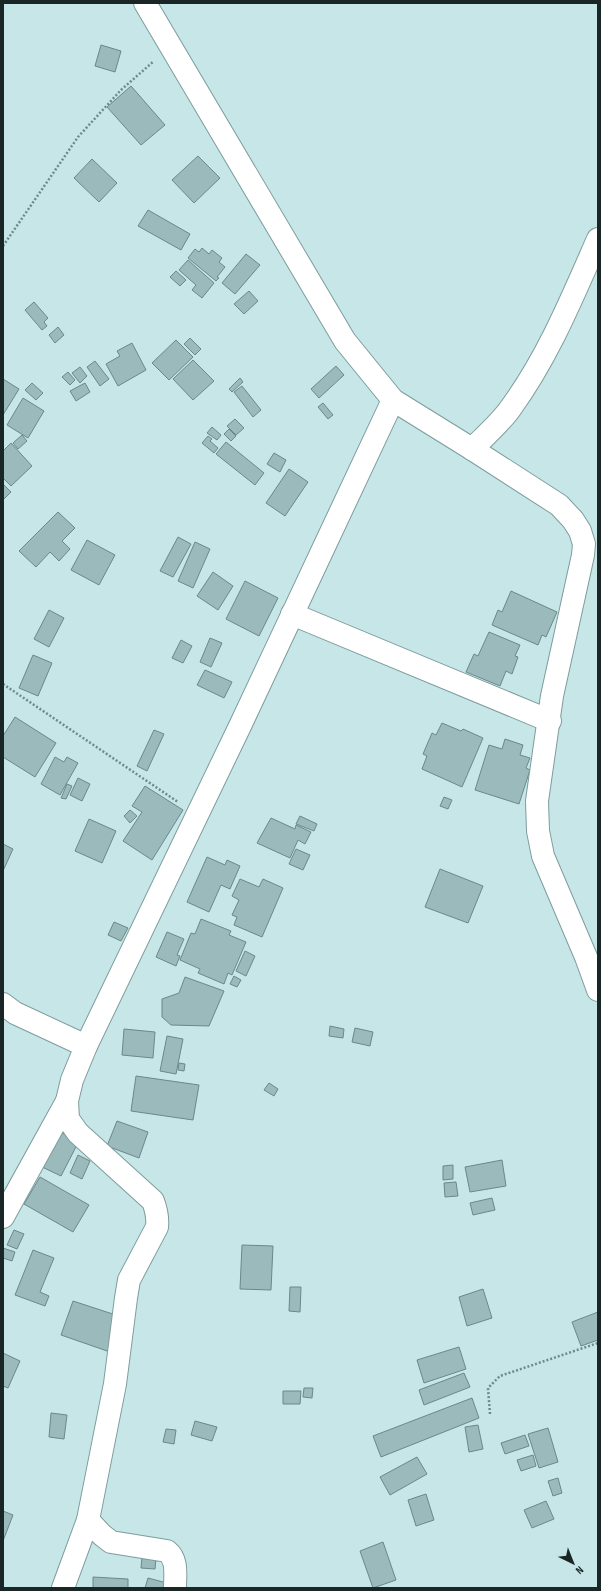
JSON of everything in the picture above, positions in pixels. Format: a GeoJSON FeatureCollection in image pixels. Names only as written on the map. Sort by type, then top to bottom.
{"type":"FeatureCollection","features":[{"type":"Feature","properties":{"kind":"street"},"geometry":{"type":"LineString","coordinates":[[145,3],[345,341],[393,400],[559,505],[573,520],[580,531],[584,544],[583,555],[552,696],[550,721],[537,801],[538,831],[543,856],[586,957],[598,990]]}},
{"type":"Feature","properties":{"kind":"street"},"geometry":{"type":"LineString","coordinates":[[472,449],[509,410],[536,370],[556,334],[598,239]]}},
{"type":"Feature","properties":{"kind":"street"},"geometry":{"type":"LineString","coordinates":[[3,1217],[67,1101],[72,1080],[86,1046],[393,400]]}},
{"type":"Feature","properties":{"kind":"street"},"geometry":{"type":"LineString","coordinates":[[292,614],[550,721]]}},
{"type":"Feature","properties":{"kind":"street"},"geometry":{"type":"LineString","coordinates":[[3,1004],[15,1013],[86,1046]]}},
{"type":"Feature","properties":{"kind":"street"},"geometry":{"type":"LineString","coordinates":[[63,1588],[88,1520],[115,1384],[129,1280],[157,1227],[158,1221],[156,1207],[153,1201],[78,1133],[68,1119],[67,1101]]}},
{"type":"Feature","properties":{"kind":"street"},"geometry":{"type":"LineString","coordinates":[[88,1520],[102,1536],[111,1542],[166,1551],[171,1555],[175,1563],[174,1588]]}},
{"type":"Feature","properties":{"kind":"path"},"geometry":{"type":"LineString","coordinates":[[3,246],[78,137],[121,90],[170,45]]}},
{"type":"Feature","properties":{"kind":"path"},"geometry":{"type":"LineString","coordinates":[[3,684],[197,814]]}},
{"type":"Feature","properties":{"kind":"path"},"geometry":{"type":"LineString","coordinates":[[490,1414],[488,1388],[500,1376],[598,1343]]}},
{"type":"Feature","properties":{"kind":"building"},"geometry":{"type":"Polygon","coordinates":[[[101,45],[121,51],[115,72],[95,66],[101,45]]]}},
{"type":"Feature","properties":{"kind":"building"},"geometry":{"type":"Polygon","coordinates":[[[131,86],[165,125],[141,145],[107,107],[131,86]]]}},
{"type":"Feature","properties":{"kind":"building"},"geometry":{"type":"Polygon","coordinates":[[[198,156],[220,178],[194,203],[172,180],[198,156]]]}},
{"type":"Feature","properties":{"kind":"building"},"geometry":{"type":"Polygon","coordinates":[[[92,159],[117,183],[99,202],[74,178],[92,159]]]}},
{"type":"Feature","properties":{"kind":"building"},"geometry":{"type":"Polygon","coordinates":[[[148,210],[190,234],[181,250],[138,226],[148,210]]]}},
{"type":"Feature","properties":{"kind":"building"},"geometry":{"type":"Polygon","coordinates":[[[202,248],[209,254],[212,250],[222,258],[219,262],[225,267],[217,277],[219,278],[216,281],[188,258],[195,249],[199,252],[202,248]]]}},
{"type":"Feature","properties":{"kind":"building"},"geometry":{"type":"Polygon","coordinates":[[[246,254],[260,265],[235,294],[222,283],[246,254]]]}},
{"type":"Feature","properties":{"kind":"building"},"geometry":{"type":"Polygon","coordinates":[[[188,260],[214,283],[202,298],[192,290],[196,285],[179,270],[188,260]]]}},
{"type":"Feature","properties":{"kind":"building"},"geometry":{"type":"Polygon","coordinates":[[[176,271],[186,280],[180,286],[170,277],[176,271]]]}},
{"type":"Feature","properties":{"kind":"building"},"geometry":{"type":"Polygon","coordinates":[[[249,291],[258,301],[244,314],[234,304],[249,291]]]}},
{"type":"Feature","properties":{"kind":"building"},"geometry":{"type":"Polygon","coordinates":[[[34,302],[48,318],[44,322],[47,326],[42,330],[25,310],[34,302]]]}},
{"type":"Feature","properties":{"kind":"building"},"geometry":{"type":"Polygon","coordinates":[[[58,327],[64,335],[55,343],[49,335],[58,327]]]}},
{"type":"Feature","properties":{"kind":"building"},"geometry":{"type":"Polygon","coordinates":[[[190,338],[201,349],[195,355],[184,344],[190,338]]]}},
{"type":"Feature","properties":{"kind":"building"},"geometry":{"type":"Polygon","coordinates":[[[176,340],[193,357],[169,380],[152,363],[176,340]]]}},
{"type":"Feature","properties":{"kind":"building"},"geometry":{"type":"Polygon","coordinates":[[[132,343],[146,370],[118,386],[106,364],[120,356],[117,351],[132,343]]]}},
{"type":"Feature","properties":{"kind":"building"},"geometry":{"type":"Polygon","coordinates":[[[193,360],[214,381],[193,400],[173,379],[193,360]]]}},
{"type":"Feature","properties":{"kind":"building"},"geometry":{"type":"Polygon","coordinates":[[[95,361],[109,379],[100,386],[87,367],[95,361]]]}},
{"type":"Feature","properties":{"kind":"building"},"geometry":{"type":"Polygon","coordinates":[[[336,366],[344,375],[319,398],[311,389],[336,366]]]}},
{"type":"Feature","properties":{"kind":"building"},"geometry":{"type":"Polygon","coordinates":[[[80,367],[87,376],[80,383],[72,373],[80,367]]]}},
{"type":"Feature","properties":{"kind":"building"},"geometry":{"type":"Polygon","coordinates":[[[68,372],[75,380],[70,385],[62,377],[68,372]]]}},
{"type":"Feature","properties":{"kind":"building"},"geometry":{"type":"Polygon","coordinates":[[[240,378],[243,382],[232,392],[229,389],[240,378]]]}},
{"type":"Feature","properties":{"kind":"building"},"geometry":{"type":"Polygon","coordinates":[[[3,379],[19,389],[3,415],[3,379]]]}},
{"type":"Feature","properties":{"kind":"building"},"geometry":{"type":"Polygon","coordinates":[[[32,383],[43,393],[36,400],[25,390],[32,383]]]}},
{"type":"Feature","properties":{"kind":"building"},"geometry":{"type":"Polygon","coordinates":[[[85,383],[90,392],[76,401],[70,391],[85,383]]]}},
{"type":"Feature","properties":{"kind":"building"},"geometry":{"type":"Polygon","coordinates":[[[242,386],[261,410],[253,417],[234,392],[242,386]]]}},
{"type":"Feature","properties":{"kind":"building"},"geometry":{"type":"Polygon","coordinates":[[[23,398],[44,411],[28,438],[7,425],[23,398]]]}},
{"type":"Feature","properties":{"kind":"building"},"geometry":{"type":"Polygon","coordinates":[[[323,403],[333,415],[328,419],[318,407],[323,403]]]}},
{"type":"Feature","properties":{"kind":"building"},"geometry":{"type":"Polygon","coordinates":[[[235,419],[244,428],[236,435],[227,426],[235,419]]]}},
{"type":"Feature","properties":{"kind":"building"},"geometry":{"type":"Polygon","coordinates":[[[212,427],[221,435],[217,440],[207,433],[212,427]]]}},
{"type":"Feature","properties":{"kind":"building"},"geometry":{"type":"Polygon","coordinates":[[[229,429],[236,436],[231,441],[224,434],[229,429]]]}},
{"type":"Feature","properties":{"kind":"building"},"geometry":{"type":"Polygon","coordinates":[[[22,435],[27,441],[18,449],[13,443],[22,435]]]}},
{"type":"Feature","properties":{"kind":"building"},"geometry":{"type":"Polygon","coordinates":[[[208,436],[212,439],[210,441],[218,448],[214,453],[202,443],[208,436]]]}},
{"type":"Feature","properties":{"kind":"building"},"geometry":{"type":"Polygon","coordinates":[[[226,442],[264,473],[255,485],[216,454],[226,442]]]}},
{"type":"Feature","properties":{"kind":"building"},"geometry":{"type":"Polygon","coordinates":[[[11,443],[32,466],[11,486],[3,478],[3,451],[11,443]]]}},
{"type":"Feature","properties":{"kind":"building"},"geometry":{"type":"Polygon","coordinates":[[[274,453],[286,460],[280,472],[267,464],[274,453]]]}},
{"type":"Feature","properties":{"kind":"building"},"geometry":{"type":"Polygon","coordinates":[[[289,469],[308,482],[285,516],[266,503],[289,469]]]}},
{"type":"Feature","properties":{"kind":"building"},"geometry":{"type":"Polygon","coordinates":[[[3,484],[11,492],[3,500],[3,484]]]}},
{"type":"Feature","properties":{"kind":"building"},"geometry":{"type":"Polygon","coordinates":[[[58,512],[75,528],[62,541],[70,549],[59,561],[50,552],[36,567],[19,551],[58,512]]]}},
{"type":"Feature","properties":{"kind":"building"},"geometry":{"type":"Polygon","coordinates":[[[178,537],[191,544],[173,577],[160,571],[178,537]]]}},
{"type":"Feature","properties":{"kind":"building"},"geometry":{"type":"Polygon","coordinates":[[[87,540],[115,555],[99,585],[71,570],[87,540]]]}},
{"type":"Feature","properties":{"kind":"building"},"geometry":{"type":"Polygon","coordinates":[[[195,542],[210,549],[193,588],[178,581],[195,542]]]}},
{"type":"Feature","properties":{"kind":"building"},"geometry":{"type":"Polygon","coordinates":[[[213,572],[233,586],[218,610],[197,596],[213,572]]]}},
{"type":"Feature","properties":{"kind":"building"},"geometry":{"type":"Polygon","coordinates":[[[245,581],[278,598],[259,636],[226,619],[245,581]]]}},
{"type":"Feature","properties":{"kind":"building"},"geometry":{"type":"Polygon","coordinates":[[[511,591],[557,612],[546,637],[542,635],[538,645],[492,625],[498,610],[502,612],[511,591]]]}},
{"type":"Feature","properties":{"kind":"building"},"geometry":{"type":"Polygon","coordinates":[[[49,610],[64,618],[49,647],[34,639],[49,610]]]}},
{"type":"Feature","properties":{"kind":"building"},"geometry":{"type":"Polygon","coordinates":[[[489,632],[520,645],[515,656],[518,657],[512,674],[506,671],[500,686],[466,672],[474,654],[478,656],[489,632]]]}},
{"type":"Feature","properties":{"kind":"building"},"geometry":{"type":"Polygon","coordinates":[[[210,638],[222,643],[211,667],[200,662],[210,638]]]}},
{"type":"Feature","properties":{"kind":"building"},"geometry":{"type":"Polygon","coordinates":[[[181,640],[192,646],[183,663],[172,658],[181,640]]]}},
{"type":"Feature","properties":{"kind":"building"},"geometry":{"type":"Polygon","coordinates":[[[33,655],[52,663],[38,696],[19,688],[33,655]]]}},
{"type":"Feature","properties":{"kind":"building"},"geometry":{"type":"Polygon","coordinates":[[[205,670],[232,682],[224,698],[197,685],[205,670]]]}},
{"type":"Feature","properties":{"kind":"building"},"geometry":{"type":"Polygon","coordinates":[[[15,717],[56,743],[35,777],[3,757],[3,736],[15,717]]]}},
{"type":"Feature","properties":{"kind":"building"},"geometry":{"type":"Polygon","coordinates":[[[442,723],[461,731],[463,729],[483,738],[462,787],[422,769],[427,756],[423,754],[432,733],[436,735],[442,723]]]}},
{"type":"Feature","properties":{"kind":"building"},"geometry":{"type":"Polygon","coordinates":[[[154,730],[164,734],[147,771],[137,766],[154,730]]]}},
{"type":"Feature","properties":{"kind":"building"},"geometry":{"type":"Polygon","coordinates":[[[505,739],[523,745],[520,755],[530,758],[526,768],[530,770],[519,804],[475,790],[489,745],[502,749],[505,739]]]}},
{"type":"Feature","properties":{"kind":"building"},"geometry":{"type":"Polygon","coordinates":[[[55,757],[64,762],[67,757],[78,763],[60,795],[41,784],[55,757]]]}},
{"type":"Feature","properties":{"kind":"building"},"geometry":{"type":"Polygon","coordinates":[[[78,778],[90,784],[82,801],[70,795],[78,778]]]}},
{"type":"Feature","properties":{"kind":"building"},"geometry":{"type":"Polygon","coordinates":[[[67,784],[72,786],[66,799],[61,798],[67,784]]]}},
{"type":"Feature","properties":{"kind":"building"},"geometry":{"type":"Polygon","coordinates":[[[145,786],[183,810],[152,860],[123,841],[142,812],[132,806],[145,786]]]}},
{"type":"Feature","properties":{"kind":"building"},"geometry":{"type":"Polygon","coordinates":[[[444,797],[452,800],[448,809],[440,806],[444,797]]]}},
{"type":"Feature","properties":{"kind":"building"},"geometry":{"type":"Polygon","coordinates":[[[130,810],[137,816],[130,823],[124,816],[130,810]]]}},
{"type":"Feature","properties":{"kind":"building"},"geometry":{"type":"Polygon","coordinates":[[[300,816],[317,824],[314,831],[296,824],[300,816]]]}},
{"type":"Feature","properties":{"kind":"building"},"geometry":{"type":"Polygon","coordinates":[[[271,818],[295,829],[296,825],[311,832],[305,844],[298,840],[290,858],[257,843],[271,818]]]}},
{"type":"Feature","properties":{"kind":"building"},"geometry":{"type":"Polygon","coordinates":[[[89,819],[116,831],[102,863],[75,851],[89,819]]]}},
{"type":"Feature","properties":{"kind":"building"},"geometry":{"type":"Polygon","coordinates":[[[3,844],[13,849],[3,871],[3,844]]]}},
{"type":"Feature","properties":{"kind":"building"},"geometry":{"type":"Polygon","coordinates":[[[296,849],[310,855],[303,870],[289,864],[296,849]]]}},
{"type":"Feature","properties":{"kind":"building"},"geometry":{"type":"Polygon","coordinates":[[[207,857],[225,865],[227,860],[240,866],[230,889],[221,885],[209,912],[187,902],[207,857]]]}},
{"type":"Feature","properties":{"kind":"building"},"geometry":{"type":"Polygon","coordinates":[[[440,869],[483,886],[468,923],[425,907],[440,869]]]}},
{"type":"Feature","properties":{"kind":"building"},"geometry":{"type":"Polygon","coordinates":[[[240,879],[259,887],[263,879],[283,888],[262,937],[234,925],[237,917],[232,915],[239,900],[232,896],[240,879]]]}},
{"type":"Feature","properties":{"kind":"building"},"geometry":{"type":"Polygon","coordinates":[[[201,919],[231,931],[229,935],[246,942],[232,975],[228,973],[224,984],[198,973],[200,969],[180,960],[191,933],[195,934],[201,919]]]}},
{"type":"Feature","properties":{"kind":"building"},"geometry":{"type":"Polygon","coordinates":[[[114,922],[128,928],[121,941],[108,935],[114,922]]]}},
{"type":"Feature","properties":{"kind":"building"},"geometry":{"type":"Polygon","coordinates":[[[167,932],[184,939],[177,955],[180,956],[176,966],[156,957],[167,932]]]}},
{"type":"Feature","properties":{"kind":"building"},"geometry":{"type":"Polygon","coordinates":[[[245,951],[255,956],[246,976],[236,971],[245,951]]]}},
{"type":"Feature","properties":{"kind":"building"},"geometry":{"type":"Polygon","coordinates":[[[234,976],[241,980],[237,987],[230,984],[234,976]]]}},
{"type":"Feature","properties":{"kind":"building"},"geometry":{"type":"Polygon","coordinates":[[[185,977],[224,991],[209,1026],[171,1025],[162,1017],[162,999],[179,993],[185,977]]]}},
{"type":"Feature","properties":{"kind":"building"},"geometry":{"type":"Polygon","coordinates":[[[330,1026],[344,1029],[343,1038],[329,1036],[330,1026]]]}},
{"type":"Feature","properties":{"kind":"building"},"geometry":{"type":"Polygon","coordinates":[[[355,1028],[373,1032],[370,1046],[352,1042],[355,1028]]]}},
{"type":"Feature","properties":{"kind":"building"},"geometry":{"type":"Polygon","coordinates":[[[124,1029],[155,1032],[153,1058],[122,1055],[124,1029]]]}},
{"type":"Feature","properties":{"kind":"building"},"geometry":{"type":"Polygon","coordinates":[[[167,1036],[183,1039],[176,1074],[160,1071],[167,1036]]]}},
{"type":"Feature","properties":{"kind":"building"},"geometry":{"type":"Polygon","coordinates":[[[179,1063],[185,1064],[184,1071],[178,1070],[179,1063]]]}},
{"type":"Feature","properties":{"kind":"building"},"geometry":{"type":"Polygon","coordinates":[[[136,1076],[199,1085],[193,1120],[131,1111],[136,1076]]]}},
{"type":"Feature","properties":{"kind":"building"},"geometry":{"type":"Polygon","coordinates":[[[269,1083],[278,1089],[274,1096],[264,1090],[269,1083]]]}},
{"type":"Feature","properties":{"kind":"building"},"geometry":{"type":"Polygon","coordinates":[[[117,1121],[148,1132],[139,1158],[107,1146],[117,1121]]]}},
{"type":"Feature","properties":{"kind":"building"},"geometry":{"type":"Polygon","coordinates":[[[58,1131],[79,1141],[61,1176],[40,1166],[58,1131]]]}},
{"type":"Feature","properties":{"kind":"building"},"geometry":{"type":"Polygon","coordinates":[[[78,1155],[90,1161],[82,1179],[70,1173],[78,1155]]]}},
{"type":"Feature","properties":{"kind":"building"},"geometry":{"type":"Polygon","coordinates":[[[502,1160],[506,1186],[470,1192],[465,1167],[502,1160]]]}},
{"type":"Feature","properties":{"kind":"building"},"geometry":{"type":"Polygon","coordinates":[[[453,1165],[453,1179],[443,1180],[443,1166],[453,1165]]]}},
{"type":"Feature","properties":{"kind":"building"},"geometry":{"type":"Polygon","coordinates":[[[40,1177],[89,1205],[73,1232],[24,1204],[40,1177]]]}},
{"type":"Feature","properties":{"kind":"building"},"geometry":{"type":"Polygon","coordinates":[[[456,1182],[458,1196],[445,1197],[444,1183],[456,1182]]]}},
{"type":"Feature","properties":{"kind":"building"},"geometry":{"type":"Polygon","coordinates":[[[492,1198],[495,1210],[473,1215],[470,1203],[492,1198]]]}},
{"type":"Feature","properties":{"kind":"building"},"geometry":{"type":"Polygon","coordinates":[[[14,1230],[24,1234],[17,1249],[7,1245],[14,1230]]]}},
{"type":"Feature","properties":{"kind":"building"},"geometry":{"type":"Polygon","coordinates":[[[242,1245],[273,1246],[271,1290],[240,1289],[242,1245]]]}},
{"type":"Feature","properties":{"kind":"building"},"geometry":{"type":"Polygon","coordinates":[[[3,1248],[15,1252],[12,1261],[3,1258],[3,1248]]]}},
{"type":"Feature","properties":{"kind":"building"},"geometry":{"type":"Polygon","coordinates":[[[33,1250],[54,1258],[40,1292],[49,1296],[45,1306],[15,1295],[33,1250]]]}},
{"type":"Feature","properties":{"kind":"building"},"geometry":{"type":"Polygon","coordinates":[[[290,1287],[301,1287],[300,1312],[289,1311],[290,1287]]]}},
{"type":"Feature","properties":{"kind":"building"},"geometry":{"type":"Polygon","coordinates":[[[483,1289],[492,1318],[467,1326],[459,1297],[483,1289]]]}},
{"type":"Feature","properties":{"kind":"building"},"geometry":{"type":"Polygon","coordinates":[[[73,1301],[122,1317],[110,1352],[61,1335],[73,1301]]]}},
{"type":"Feature","properties":{"kind":"building"},"geometry":{"type":"Polygon","coordinates":[[[598,1312],[598,1340],[581,1346],[572,1322],[598,1312]]]}},
{"type":"Feature","properties":{"kind":"building"},"geometry":{"type":"Polygon","coordinates":[[[459,1347],[466,1369],[424,1383],[417,1360],[459,1347]]]}},
{"type":"Feature","properties":{"kind":"building"},"geometry":{"type":"Polygon","coordinates":[[[3,1353],[20,1361],[8,1388],[3,1386],[3,1353]]]}},
{"type":"Feature","properties":{"kind":"building"},"geometry":{"type":"Polygon","coordinates":[[[464,1373],[470,1387],[424,1405],[419,1390],[464,1373]]]}},
{"type":"Feature","properties":{"kind":"building"},"geometry":{"type":"Polygon","coordinates":[[[304,1388],[313,1388],[312,1398],[303,1397],[304,1388]]]}},
{"type":"Feature","properties":{"kind":"building"},"geometry":{"type":"Polygon","coordinates":[[[283,1391],[301,1391],[300,1404],[283,1404],[283,1391]]]}},
{"type":"Feature","properties":{"kind":"building"},"geometry":{"type":"Polygon","coordinates":[[[472,1398],[479,1418],[381,1457],[373,1436],[472,1398]]]}},
{"type":"Feature","properties":{"kind":"building"},"geometry":{"type":"Polygon","coordinates":[[[51,1413],[67,1415],[64,1439],[49,1437],[51,1413]]]}},
{"type":"Feature","properties":{"kind":"building"},"geometry":{"type":"Polygon","coordinates":[[[195,1421],[217,1427],[212,1441],[191,1435],[195,1421]]]}},
{"type":"Feature","properties":{"kind":"building"},"geometry":{"type":"Polygon","coordinates":[[[478,1425],[483,1449],[469,1452],[465,1427],[478,1425]]]}},
{"type":"Feature","properties":{"kind":"building"},"geometry":{"type":"Polygon","coordinates":[[[548,1428],[558,1462],[539,1468],[528,1434],[548,1428]]]}},
{"type":"Feature","properties":{"kind":"building"},"geometry":{"type":"Polygon","coordinates":[[[166,1429],[176,1430],[174,1444],[163,1442],[166,1429]]]}},
{"type":"Feature","properties":{"kind":"building"},"geometry":{"type":"Polygon","coordinates":[[[525,1435],[529,1446],[505,1454],[501,1443],[525,1435]]]}},
{"type":"Feature","properties":{"kind":"building"},"geometry":{"type":"Polygon","coordinates":[[[533,1455],[536,1466],[521,1471],[517,1460],[533,1455]]]}},
{"type":"Feature","properties":{"kind":"building"},"geometry":{"type":"Polygon","coordinates":[[[417,1457],[427,1474],[390,1495],[380,1477],[417,1457]]]}},
{"type":"Feature","properties":{"kind":"building"},"geometry":{"type":"Polygon","coordinates":[[[558,1478],[562,1493],[553,1496],[548,1481],[558,1478]]]}},
{"type":"Feature","properties":{"kind":"building"},"geometry":{"type":"Polygon","coordinates":[[[426,1494],[434,1520],[416,1526],[408,1500],[426,1494]]]}},
{"type":"Feature","properties":{"kind":"building"},"geometry":{"type":"Polygon","coordinates":[[[546,1501],[554,1519],[532,1528],[524,1510],[546,1501]]]}},
{"type":"Feature","properties":{"kind":"building"},"geometry":{"type":"Polygon","coordinates":[[[3,1511],[13,1515],[3,1541],[3,1511]]]}},
{"type":"Feature","properties":{"kind":"building"},"geometry":{"type":"Polygon","coordinates":[[[383,1542],[396,1580],[373,1588],[360,1551],[383,1542]]]}},
{"type":"Feature","properties":{"kind":"building"},"geometry":{"type":"Polygon","coordinates":[[[142,1557],[156,1558],[155,1569],[141,1568],[142,1557]]]}},
{"type":"Feature","properties":{"kind":"building"},"geometry":{"type":"Polygon","coordinates":[[[93,1577],[128,1579],[128,1588],[93,1588],[93,1577]]]}},
{"type":"Feature","properties":{"kind":"building"},"geometry":{"type":"Polygon","coordinates":[[[148,1578],[167,1583],[166,1588],[145,1588],[148,1578]]]}}]}
